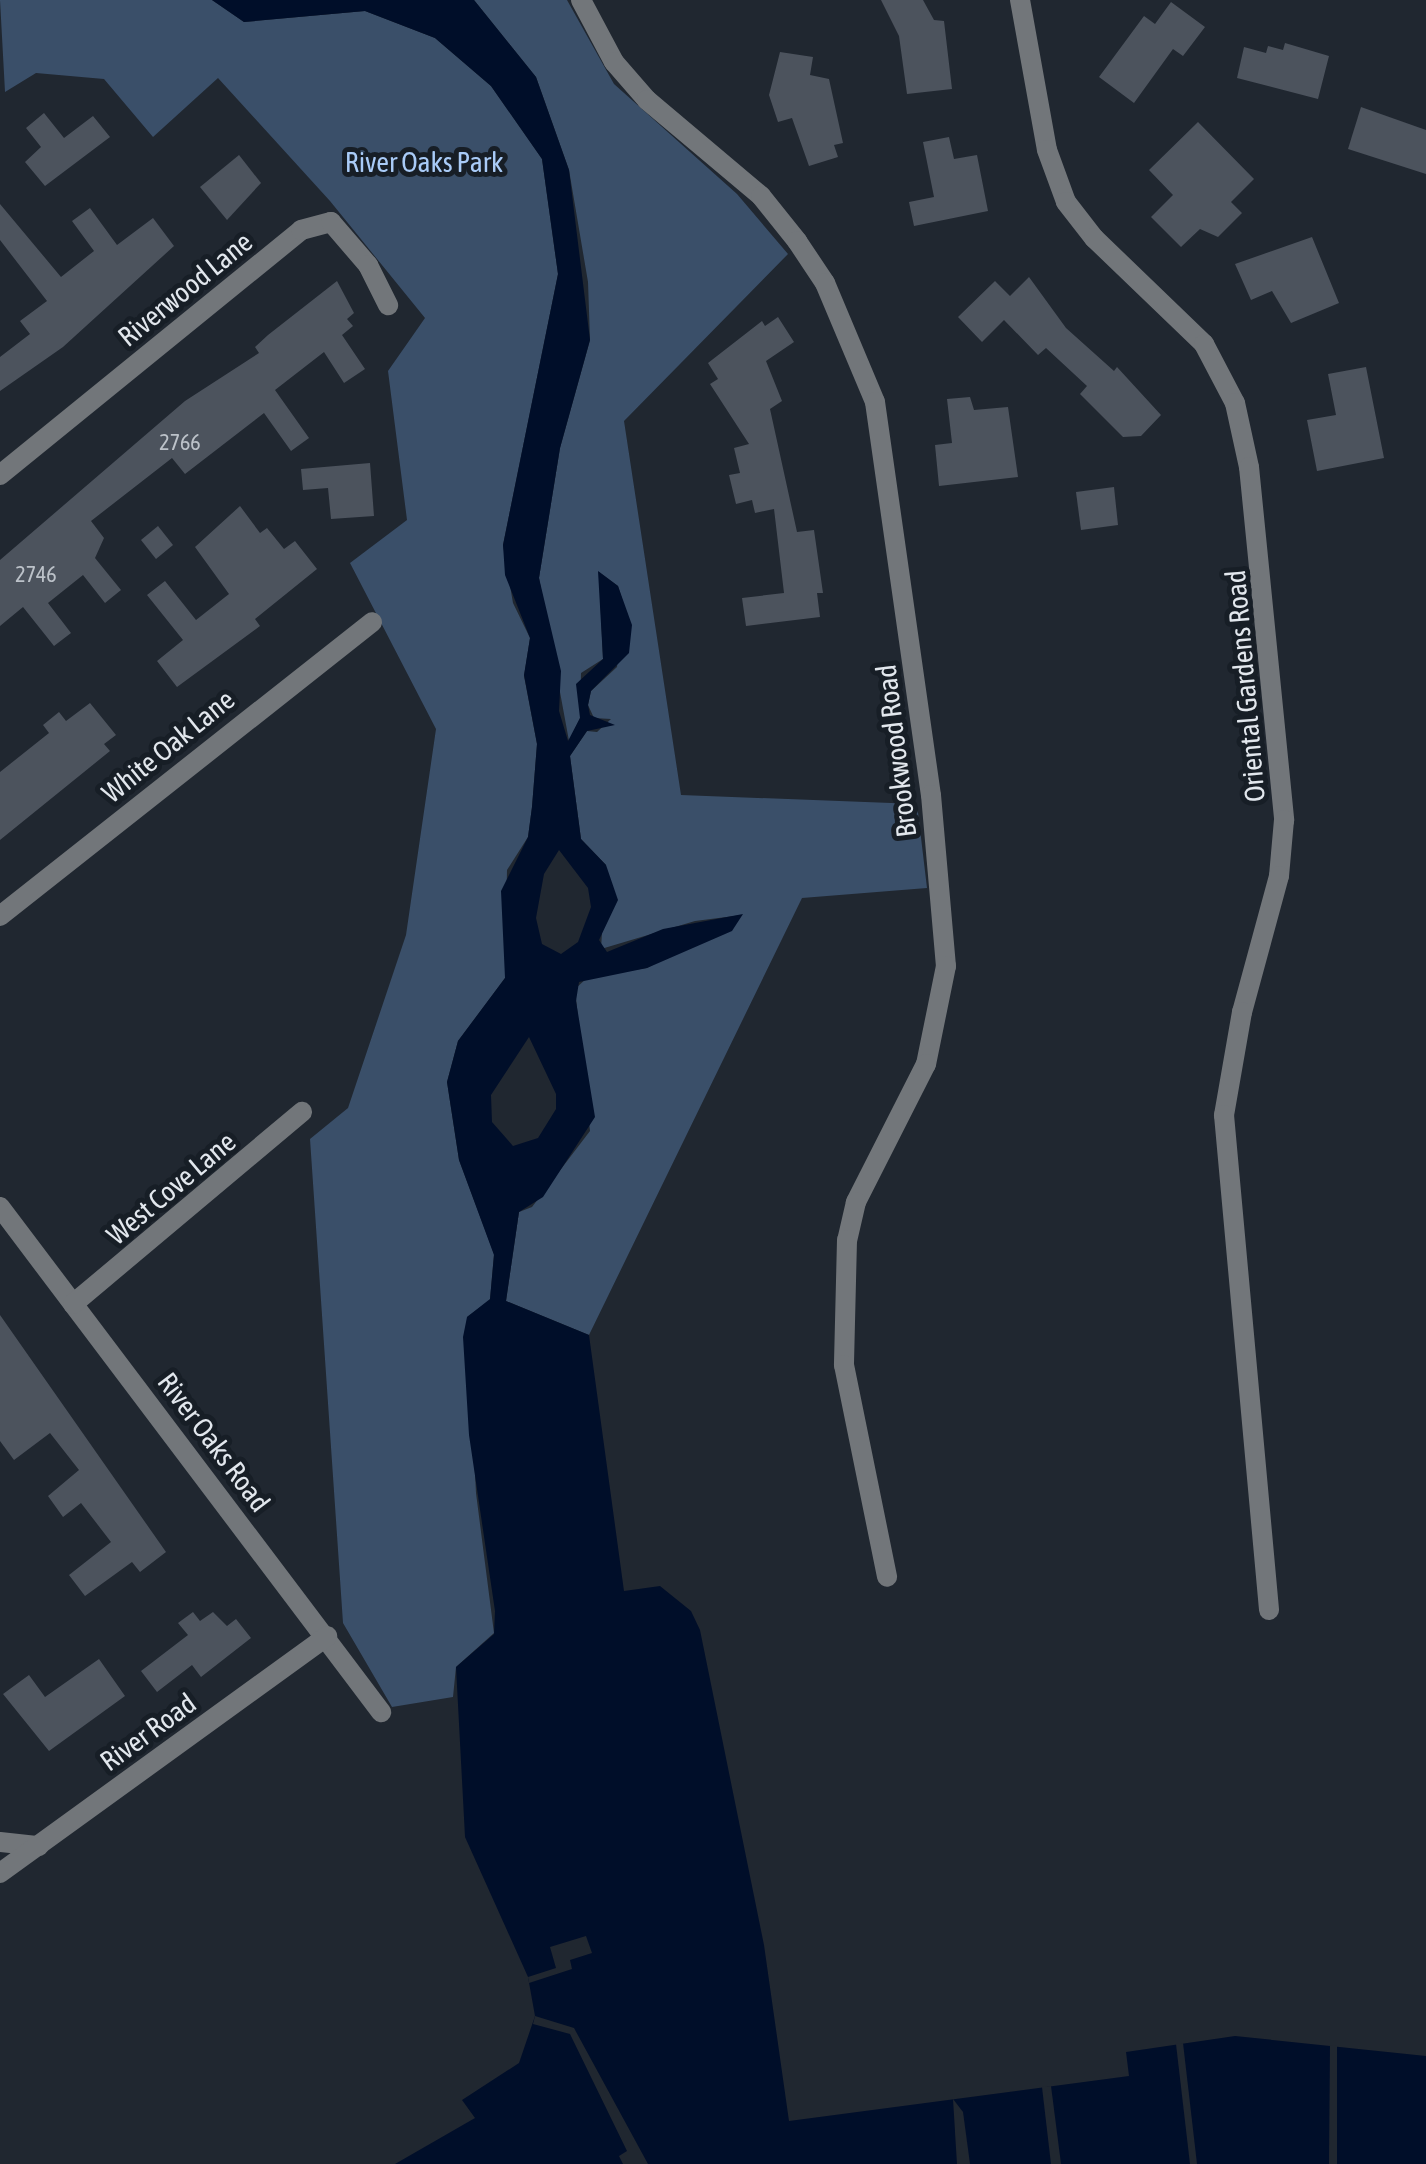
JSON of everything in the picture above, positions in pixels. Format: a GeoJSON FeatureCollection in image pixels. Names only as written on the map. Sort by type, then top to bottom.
{"type":"FeatureCollection","features":[{"type":"Feature","properties":{"kind":"street","name":"Brookwood Road"},"geometry":{"type":"LineString","coordinates":[[581,0],[614,62],[761,196],[798,241],[840,312],[875,402],[932,794],[946,966],[926,1064],[856,1202],[847,1240],[844,1364],[887,1577]]}},
{"type":"Feature","properties":{"kind":"street","name":"Oriental Gardens Road"},"geometry":{"type":"LineString","coordinates":[[1020,0],[1047,150],[1066,202],[1094,238],[1204,344],[1235,403],[1249,467],[1284,820],[1276,895],[1242,1012],[1224,1115],[1269,1610]]}},
{"type":"Feature","properties":{"kind":"street","name":"Riverwood Lane"},"geometry":{"type":"LineString","coordinates":[[0,475],[302,230],[331,222],[368,266],[388,306]]}},
{"type":"Feature","properties":{"kind":"street","name":"White Oak Lane"},"geometry":{"type":"LineString","coordinates":[[0,916],[372,622]]}},
{"type":"Feature","properties":{"kind":"street","name":"West Cove Lane"},"geometry":{"type":"LineString","coordinates":[[73,1304],[302,1112]]}},
{"type":"Feature","properties":{"kind":"street","name":"River Oaks Road"},"geometry":{"type":"LineString","coordinates":[[0,1207],[327,1636],[380,1712]]}},
{"type":"Feature","properties":{"kind":"street","name":"River Road"},"geometry":{"type":"LineString","coordinates":[[0,1873],[327,1636]]}},
{"type":"Feature","properties":{"kind":"street"},"geometry":{"type":"LineString","coordinates":[[0,1842],[38,1846]]}},
{"type":"Feature","properties":{"kind":"green space","name":"River Oaks Park"},"geometry":{"type":"Polygon","coordinates":[[[0,0],[212,0],[244,22],[365,11],[435,38],[491,86],[542,159],[558,274],[503,545],[513,603],[530,638],[524,676],[537,744],[532,807],[528,837],[507,870],[505,978],[458,1041],[447,1082],[459,1160],[494,1254],[490,1300],[467,1317],[476,1493],[494,1633],[456,1667],[453,1697],[392,1707],[343,1623],[310,1139],[348,1108],[406,935],[436,729],[350,563],[407,520],[388,371],[425,318],[330,201],[218,78],[153,137],[104,79],[36,73],[5,92],[0,0]]]}},
{"type":"Feature","properties":{"kind":"green space","name":"River Oaks Park"},"geometry":{"type":"Polygon","coordinates":[[[474,0],[567,0],[614,84],[737,194],[788,254],[624,421],[681,795],[917,804],[927,888],[802,898],[589,1335],[506,1301],[519,1212],[532,1207],[590,1131],[575,989],[588,977],[647,968],[742,915],[695,921],[601,949],[606,865],[581,839],[570,756],[587,731],[597,732],[611,719],[594,718],[588,705],[591,691],[617,667],[623,602],[618,586],[599,572],[603,659],[581,673],[580,718],[569,741],[539,578],[560,448],[590,340],[588,282],[569,170],[536,77],[474,0]]]}},
{"type":"Feature","properties":{"kind":"shaded area"},"geometry":{"type":"Polygon","coordinates":[[[212,0],[474,0],[536,77],[569,170],[590,340],[560,448],[539,578],[561,671],[559,711],[568,741],[580,718],[576,684],[603,659],[598,571],[618,586],[632,625],[629,653],[591,691],[588,705],[590,715],[615,725],[587,731],[570,756],[581,839],[606,865],[618,900],[599,940],[607,952],[663,929],[743,914],[732,931],[647,968],[579,982],[576,1001],[595,1117],[543,1197],[519,1212],[506,1301],[589,1335],[624,1591],[660,1586],[691,1611],[700,1630],[764,1945],[789,2121],[1129,2076],[1126,2052],[1235,2036],[1426,2056],[1426,2164],[395,2164],[475,2118],[462,2100],[519,2063],[535,2016],[528,1977],[465,1837],[456,1667],[494,1634],[495,1611],[469,1435],[463,1337],[467,1317],[490,1299],[494,1255],[459,1160],[447,1082],[458,1041],[505,978],[501,891],[528,837],[537,744],[524,675],[530,638],[505,575],[503,545],[558,274],[542,159],[491,86],[435,38],[365,11],[244,22],[212,0]],[[559,850],[544,874],[536,918],[542,944],[561,954],[578,942],[591,907],[588,888],[559,850]],[[529,1037],[491,1095],[492,1122],[513,1146],[538,1138],[556,1109],[556,1094],[529,1037]]]}},
{"type":"Feature","properties":{"kind":"pier"},"geometry":{"type":"Polygon","coordinates":[[[586,1936],[592,1953],[570,1960],[572,1969],[529,1983],[528,1977],[556,1968],[550,1947],[586,1936]]]}},
{"type":"Feature","properties":{"kind":"pier"},"geometry":{"type":"Polygon","coordinates":[[[535,2016],[574,2028],[648,2164],[623,2164],[619,2156],[627,2151],[570,2034],[533,2024],[535,2016]]]}},
{"type":"Feature","properties":{"kind":"pier"},"geometry":{"type":"Polygon","coordinates":[[[1183,2043],[1197,2164],[1190,2164],[1176,2044],[1183,2043]]]}},
{"type":"Feature","properties":{"kind":"pier"},"geometry":{"type":"Polygon","coordinates":[[[1330,2045],[1337,2046],[1337,2164],[1329,2164],[1330,2045]]]}},
{"type":"Feature","properties":{"kind":"pier"},"geometry":{"type":"Polygon","coordinates":[[[1051,2086],[1061,2164],[1051,2164],[1042,2087],[1051,2086]]]}},
{"type":"Feature","properties":{"kind":"pier"},"geometry":{"type":"Polygon","coordinates":[[[953,2099],[963,2112],[970,2164],[957,2164],[953,2099]]]}},
{"type":"Feature","properties":{"kind":"building"},"geometry":{"type":"Polygon","coordinates":[[[881,0],[923,0],[934,20],[944,21],[952,89],[907,94],[899,36],[881,0]]]}},
{"type":"Feature","properties":{"kind":"building"},"geometry":{"type":"Polygon","coordinates":[[[1171,2],[1205,27],[1183,56],[1173,49],[1134,103],[1099,77],[1144,16],[1155,24],[1171,2]]]}},
{"type":"Feature","properties":{"kind":"building"},"geometry":{"type":"Polygon","coordinates":[[[1285,43],[1329,56],[1318,99],[1237,78],[1244,47],[1266,53],[1268,46],[1283,50],[1285,43]]]}},
{"type":"Feature","properties":{"kind":"building"},"geometry":{"type":"Polygon","coordinates":[[[780,52],[813,57],[810,75],[829,79],[843,143],[834,145],[838,157],[809,166],[792,118],[778,122],[769,95],[780,52]]]}},
{"type":"Feature","properties":{"kind":"building"},"geometry":{"type":"Polygon","coordinates":[[[1361,107],[1426,130],[1426,174],[1348,149],[1361,107]]]}},
{"type":"Feature","properties":{"kind":"building"},"geometry":{"type":"Polygon","coordinates":[[[44,113],[64,138],[93,116],[110,137],[45,186],[25,162],[41,147],[26,128],[44,113]]]}},
{"type":"Feature","properties":{"kind":"building"},"geometry":{"type":"Polygon","coordinates":[[[1198,122],[1254,179],[1231,202],[1242,213],[1218,237],[1200,229],[1181,247],[1151,217],[1173,195],[1149,170],[1198,122]]]}},
{"type":"Feature","properties":{"kind":"building"},"geometry":{"type":"Polygon","coordinates":[[[949,137],[954,159],[977,155],[988,211],[914,226],[909,202],[934,197],[923,142],[949,137]]]}},
{"type":"Feature","properties":{"kind":"building"},"geometry":{"type":"Polygon","coordinates":[[[239,155],[261,183],[227,220],[200,187],[239,155]]]}},
{"type":"Feature","properties":{"kind":"building"},"geometry":{"type":"Polygon","coordinates":[[[0,204],[61,277],[94,251],[72,221],[90,208],[117,245],[153,218],[174,246],[63,347],[0,391],[0,357],[30,334],[20,321],[47,301],[0,240],[0,204]]]}},
{"type":"Feature","properties":{"kind":"building"},"geometry":{"type":"Polygon","coordinates":[[[1312,237],[1339,303],[1291,323],[1272,291],[1251,300],[1235,264],[1312,237]]]}},
{"type":"Feature","properties":{"kind":"building"},"geometry":{"type":"Polygon","coordinates":[[[1029,277],[1066,328],[1114,371],[1117,367],[1161,415],[1141,436],[1123,437],[1080,394],[1087,386],[1046,348],[1038,355],[1004,320],[982,342],[958,317],[995,281],[1010,296],[1029,277]]]}},
{"type":"Feature","properties":{"kind":"building"},"geometry":{"type":"Polygon","coordinates":[[[337,281],[354,313],[347,319],[353,326],[342,335],[365,369],[344,383],[324,352],[275,390],[309,438],[291,451],[264,413],[185,474],[172,458],[91,521],[104,538],[95,558],[121,590],[105,603],[83,575],[48,603],[71,633],[54,646],[23,607],[0,626],[0,560],[185,401],[259,353],[255,347],[268,335],[337,281]]]}},
{"type":"Feature","properties":{"kind":"building"},"geometry":{"type":"Polygon","coordinates":[[[778,317],[794,342],[766,361],[782,401],[770,409],[797,532],[814,530],[823,593],[817,593],[820,617],[746,626],[742,598],[784,593],[774,509],[755,513],[752,500],[736,504],[729,475],[740,473],[734,448],[749,444],[710,384],[718,379],[708,363],[762,321],[765,326],[778,317]]]}},
{"type":"Feature","properties":{"kind":"building"},"geometry":{"type":"Polygon","coordinates":[[[1366,367],[1384,458],[1317,471],[1307,420],[1336,415],[1328,374],[1366,367]]]}},
{"type":"Feature","properties":{"kind":"building"},"geometry":{"type":"Polygon","coordinates":[[[970,397],[974,410],[1008,407],[1018,477],[939,486],[935,445],[952,443],[947,399],[970,397]]]}},
{"type":"Feature","properties":{"kind":"building"},"geometry":{"type":"Polygon","coordinates":[[[370,463],[374,516],[331,519],[328,488],[303,490],[301,469],[370,463]]]}},
{"type":"Feature","properties":{"kind":"building"},"geometry":{"type":"Polygon","coordinates":[[[1114,487],[1118,525],[1081,530],[1076,492],[1114,487]]]}},
{"type":"Feature","properties":{"kind":"building"},"geometry":{"type":"Polygon","coordinates":[[[240,506],[260,533],[267,528],[284,549],[295,541],[317,569],[255,619],[260,626],[177,687],[157,661],[183,640],[147,595],[165,581],[196,620],[229,594],[195,547],[240,506]]]}},
{"type":"Feature","properties":{"kind":"building"},"geometry":{"type":"Polygon","coordinates":[[[158,526],[173,545],[156,559],[141,540],[158,526]]]}},
{"type":"Feature","properties":{"kind":"building"},"geometry":{"type":"Polygon","coordinates":[[[90,703],[116,735],[104,744],[110,751],[0,840],[0,772],[49,733],[43,725],[59,712],[66,721],[90,703]]]}},
{"type":"Feature","properties":{"kind":"building"},"geometry":{"type":"Polygon","coordinates":[[[0,1315],[166,1552],[140,1572],[132,1562],[85,1596],[69,1575],[111,1542],[81,1503],[63,1517],[48,1496],[79,1470],[50,1433],[14,1460],[0,1441],[0,1315]]]}},
{"type":"Feature","properties":{"kind":"building"},"geometry":{"type":"Polygon","coordinates":[[[193,1612],[200,1621],[213,1612],[227,1626],[236,1619],[251,1638],[201,1677],[192,1665],[157,1692],[141,1671],[188,1635],[178,1623],[193,1612]]]}},
{"type":"Feature","properties":{"kind":"building"},"geometry":{"type":"Polygon","coordinates":[[[99,1659],[125,1696],[49,1751],[3,1694],[29,1675],[45,1697],[99,1659]]]}}]}
